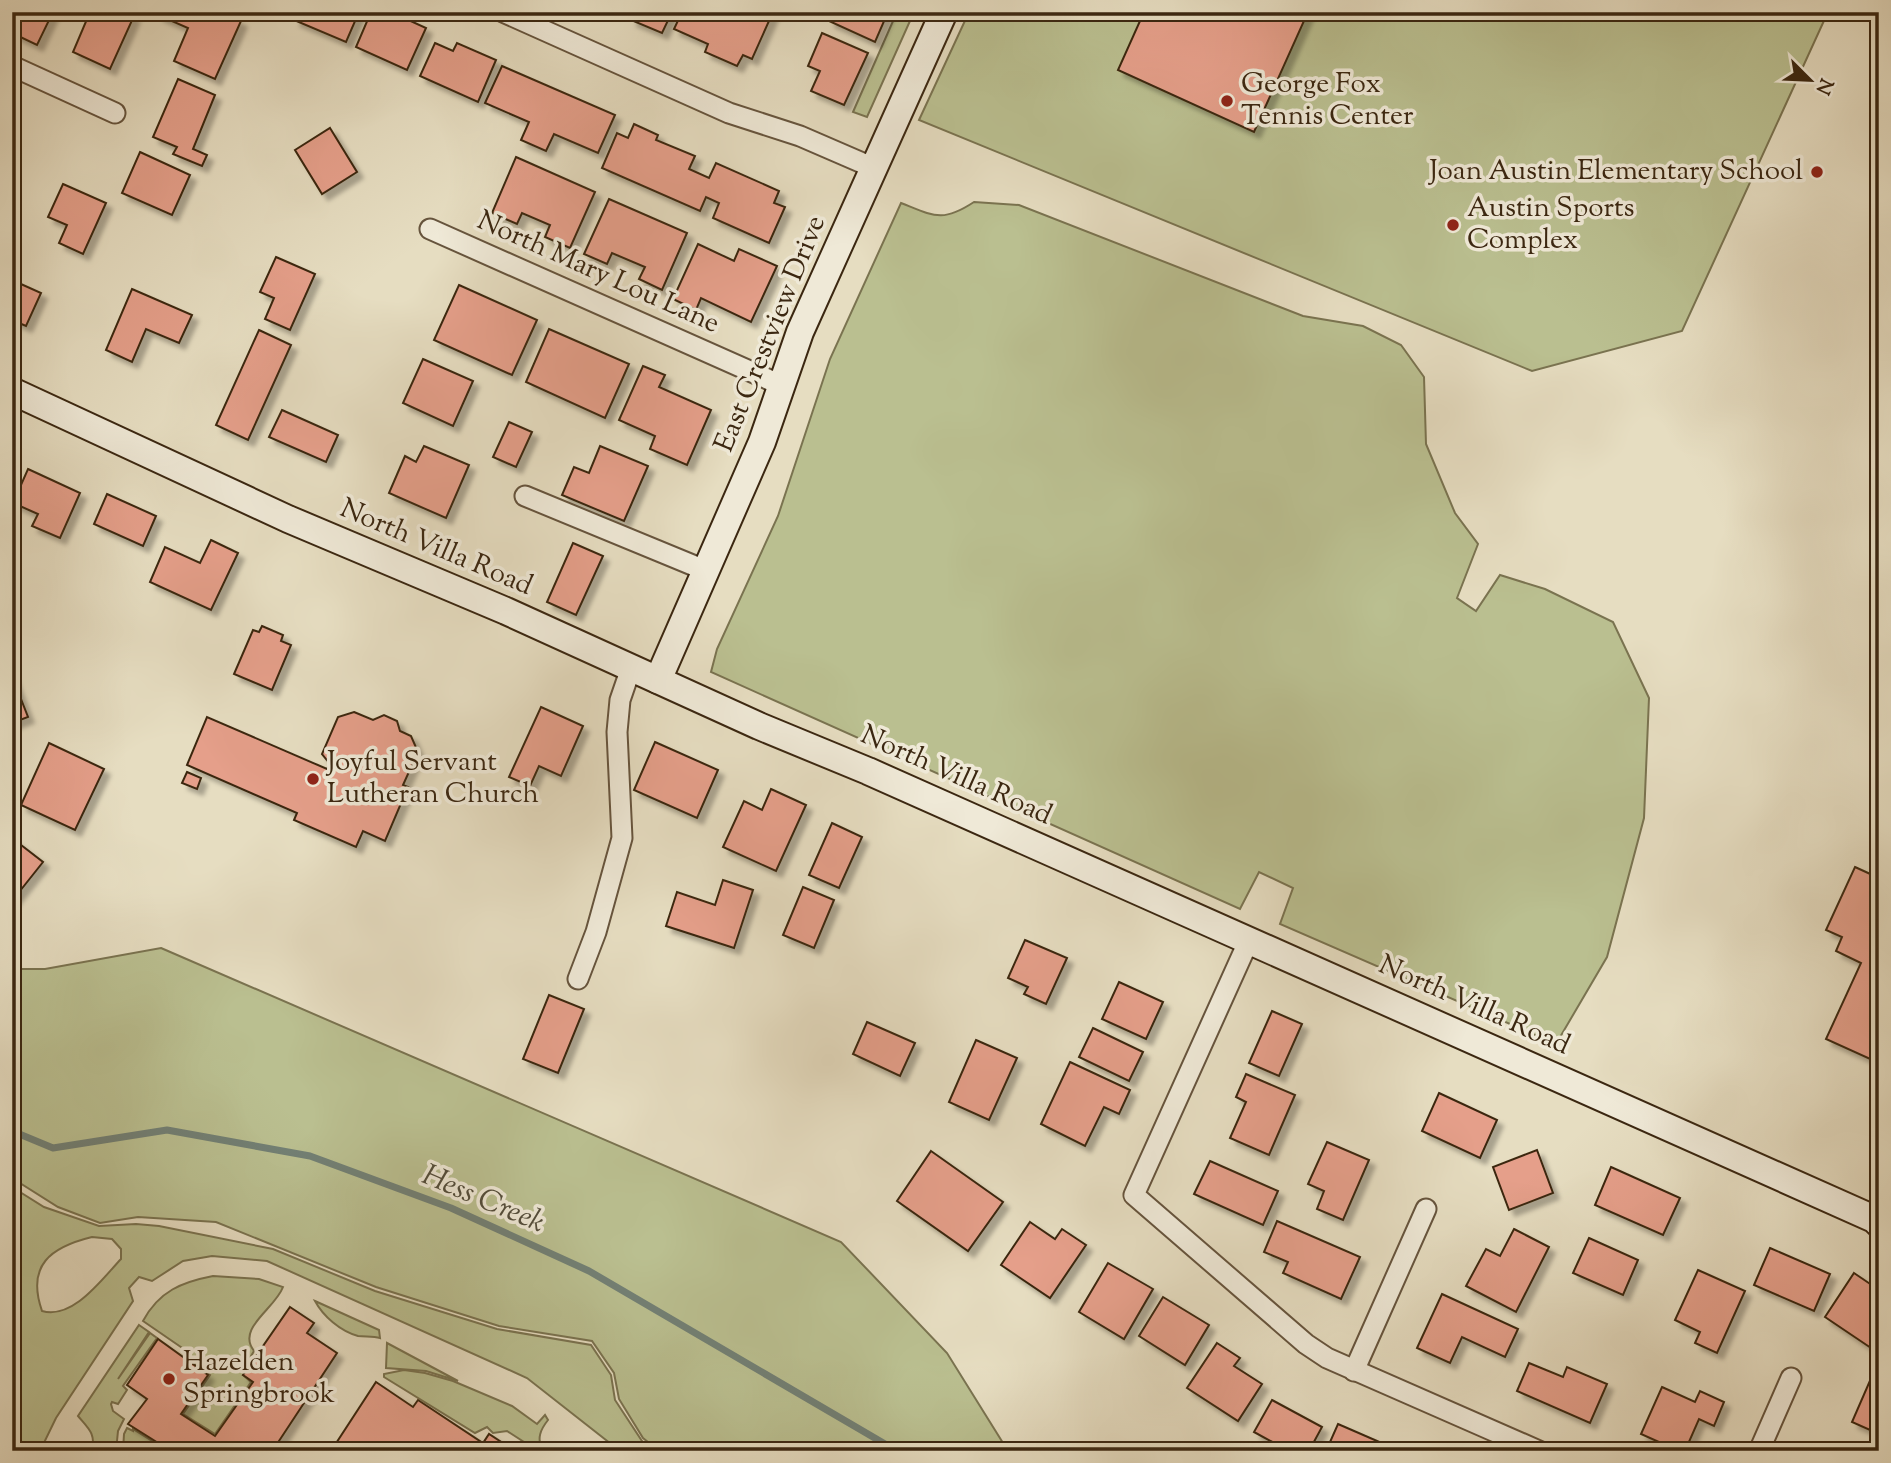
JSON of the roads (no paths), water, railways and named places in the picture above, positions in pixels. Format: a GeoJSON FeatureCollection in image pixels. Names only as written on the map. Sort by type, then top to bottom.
{"type":"FeatureCollection","features":[{"type":"Feature","properties":{"kind":"main road","name":"East Crestview Drive"},"geometry":{"type":"LineString","coordinates":[[658,680],[762,442],[800,332],[944,12]]}},
{"type":"Feature","properties":{"kind":"main road","name":"North Villa Road"},"geometry":{"type":"LineString","coordinates":[[12,391],[276,513],[506,611],[759,726],[880,776],[1877,1220]]}},
{"type":"Feature","properties":{"kind":"street"},"geometry":{"type":"LineString","coordinates":[[503,12],[729,113],[800,136],[874,168]]}},
{"type":"Feature","properties":{"kind":"street"},"geometry":{"type":"LineString","coordinates":[[12,66],[114,113]]}},
{"type":"Feature","properties":{"kind":"street","name":"North Mary Lou Lane"},"geometry":{"type":"LineString","coordinates":[[430,229],[781,385]]}},
{"type":"Feature","properties":{"kind":"street"},"geometry":{"type":"LineString","coordinates":[[525,496],[707,571]]}},
{"type":"Feature","properties":{"kind":"street"},"geometry":{"type":"LineString","coordinates":[[578,979],[596,932],[622,838],[617,733],[620,700],[631,668]]}},
{"type":"Feature","properties":{"kind":"street"},"geometry":{"type":"LineString","coordinates":[[1249,940],[1134,1195],[1306,1344],[1327,1358],[1539,1451]]}},
{"type":"Feature","properties":{"kind":"street"},"geometry":{"type":"LineString","coordinates":[[1354,1371],[1426,1209]]}},
{"type":"Feature","properties":{"kind":"street"},"geometry":{"type":"LineString","coordinates":[[1759,1451],[1791,1378]]}},
{"type":"Feature","properties":{"kind":"waterway","name":"Hess Creek"},"geometry":{"type":"LineString","coordinates":[[12,1131],[53,1148],[167,1130],[310,1156],[451,1208],[589,1271],[897,1451]]}},
{"type":"Feature","properties":{"kind":"place","name":"George Fox Tennis Center"},"geometry":{"type":"Point","coordinates":[1227,101]}},
{"type":"Feature","properties":{"kind":"place","name":"Joan Austin Elementary School"},"geometry":{"type":"Point","coordinates":[1817,172]}},
{"type":"Feature","properties":{"kind":"place","name":"Austin Sports Complex"},"geometry":{"type":"Point","coordinates":[1453,225]}},
{"type":"Feature","properties":{"kind":"place","name":"Joyful Servant Lutheran Church"},"geometry":{"type":"Point","coordinates":[313,779]}},
{"type":"Feature","properties":{"kind":"place","name":"Hazelden Springbrook"},"geometry":{"type":"Point","coordinates":[169,1379]}}]}
